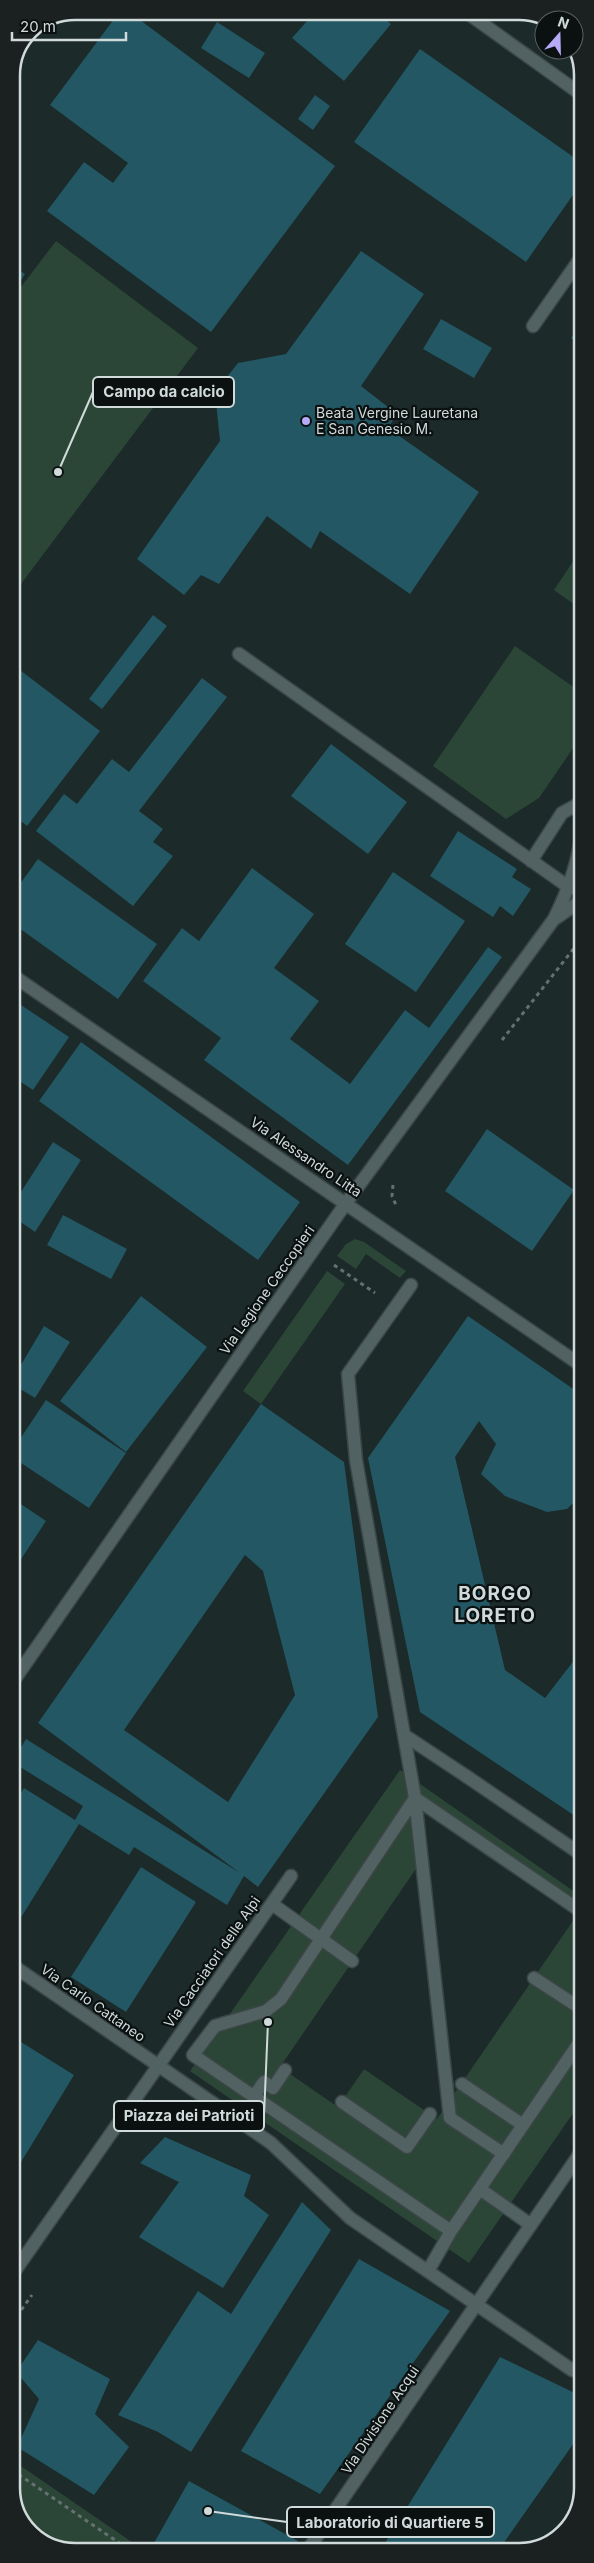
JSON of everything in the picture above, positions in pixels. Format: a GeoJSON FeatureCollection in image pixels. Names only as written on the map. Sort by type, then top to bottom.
{"type":"FeatureCollection","features":[{"type":"Feature","properties":{"kind":"street"},"geometry":{"type":"LineString","coordinates":[[477,20],[574,89]]}},
{"type":"Feature","properties":{"kind":"street"},"geometry":{"type":"LineString","coordinates":[[533,326],[574,267]]}},
{"type":"Feature","properties":{"kind":"street"},"geometry":{"type":"LineString","coordinates":[[239,654],[570,888]]}},
{"type":"Feature","properties":{"kind":"street"},"geometry":{"type":"LineString","coordinates":[[531,861],[562,813],[574,806]]}},
{"type":"Feature","properties":{"kind":"street"},"geometry":{"type":"LineString","coordinates":[[554,920],[570,888],[574,873]]}},
{"type":"Feature","properties":{"kind":"street"},"geometry":{"type":"LineString","coordinates":[[554,920],[574,906]]}},
{"type":"Feature","properties":{"kind":"street","name":"Via Legione Ceccopieri"},"geometry":{"type":"LineString","coordinates":[[20,1671],[346,1203],[554,920]]}},
{"type":"Feature","properties":{"kind":"street","name":"Via Alessandro Litta"},"geometry":{"type":"LineString","coordinates":[[20,980],[574,1360]]}},
{"type":"Feature","properties":{"kind":"street"},"geometry":{"type":"LineString","coordinates":[[411,1285],[348,1374],[356,1460],[415,1798],[450,2118],[504,2154]]}},
{"type":"Feature","properties":{"kind":"street"},"geometry":{"type":"LineString","coordinates":[[404,1734],[574,1850]]}},
{"type":"Feature","properties":{"kind":"street"},"geometry":{"type":"LineString","coordinates":[[415,1798],[574,1907]]}},
{"type":"Feature","properties":{"kind":"street"},"geometry":{"type":"LineString","coordinates":[[415,1798],[281,1999],[266,2010],[215,2026],[194,2055],[451,2231]]}},
{"type":"Feature","properties":{"kind":"street","name":"Via Cacciatori delle Alpi"},"geometry":{"type":"LineString","coordinates":[[20,2263],[291,1876]]}},
{"type":"Feature","properties":{"kind":"street"},"geometry":{"type":"LineString","coordinates":[[272,1904],[352,1961]]}},
{"type":"Feature","properties":{"kind":"street","name":"Via Carlo Cattaneo"},"geometry":{"type":"LineString","coordinates":[[20,1971],[271,2143],[350,2218],[574,2371]]}},
{"type":"Feature","properties":{"kind":"street"},"geometry":{"type":"LineString","coordinates":[[534,1978],[574,2005]]}},
{"type":"Feature","properties":{"kind":"street"},"geometry":{"type":"LineString","coordinates":[[428,2271],[451,2231],[574,2050]]}},
{"type":"Feature","properties":{"kind":"street"},"geometry":{"type":"LineString","coordinates":[[254,2096],[264,2082],[273,2088],[285,2070]]}},
{"type":"Feature","properties":{"kind":"street"},"geometry":{"type":"LineString","coordinates":[[462,2084],[523,2125]]}},
{"type":"Feature","properties":{"kind":"street"},"geometry":{"type":"LineString","coordinates":[[342,2102],[407,2147],[430,2114]]}},
{"type":"Feature","properties":{"kind":"street","name":"Via Divisione Acqui"},"geometry":{"type":"LineString","coordinates":[[312,2543],[574,2162]]}},
{"type":"Feature","properties":{"kind":"street"},"geometry":{"type":"LineString","coordinates":[[480,2189],[531,2225]]}},
{"type":"Feature","properties":{"kind":"path"},"geometry":{"type":"LineString","coordinates":[[496,1047],[574,948]]}},
{"type":"Feature","properties":{"kind":"path"},"geometry":{"type":"LineString","coordinates":[[397,1179],[393,1185],[392,1196],[395,1204],[403,1210]]}},
{"type":"Feature","properties":{"kind":"path"},"geometry":{"type":"LineString","coordinates":[[313,1250],[395,1307]]}},
{"type":"Feature","properties":{"kind":"path"},"geometry":{"type":"LineString","coordinates":[[20,2476],[118,2543]]}},
{"type":"Feature","properties":{"kind":"green space"},"geometry":{"type":"Polygon","coordinates":[[[56,241],[198,348],[20,585],[20,288],[56,241]]]}},
{"type":"Feature","properties":{"kind":"green space"},"geometry":{"type":"Polygon","coordinates":[[[574,560],[574,604],[554,590],[574,560]]]}},
{"type":"Feature","properties":{"kind":"green space"},"geometry":{"type":"Polygon","coordinates":[[[515,646],[574,687],[574,747],[539,798],[506,819],[433,766],[515,646]]]}},
{"type":"Feature","properties":{"kind":"green space"},"geometry":{"type":"Polygon","coordinates":[[[355,1239],[364,1242],[406,1271],[400,1278],[366,1254],[356,1269],[337,1256],[346,1244],[355,1239]]]}},
{"type":"Feature","properties":{"kind":"green space"},"geometry":{"type":"Polygon","coordinates":[[[327,1271],[345,1284],[261,1404],[243,1391],[327,1271]]]}},
{"type":"Feature","properties":{"kind":"green space"},"geometry":{"type":"Polygon","coordinates":[[[400,1770],[574,1891],[574,1909],[416,1798],[422,1860],[280,2067],[338,2107],[364,2069],[437,2119],[574,1919],[574,2112],[469,2263],[190,2071],[400,1770]]]}},
{"type":"Feature","properties":{"kind":"green space"},"geometry":{"type":"Polygon","coordinates":[[[20,2465],[133,2543],[72,2543],[48,2536],[34,2524],[27,2515],[23,2505],[20,2488],[20,2465]]]}},
{"type":"Feature","properties":{"kind":"building"},"geometry":{"type":"Polygon","coordinates":[[[113,20],[140,20],[335,166],[211,332],[47,211],[84,162],[113,183],[128,163],[50,105],[113,20]]]}},
{"type":"Feature","properties":{"kind":"building"},"geometry":{"type":"Polygon","coordinates":[[[308,20],[386,20],[391,24],[344,81],[292,38],[308,20]]]}},
{"type":"Feature","properties":{"kind":"building"},"geometry":{"type":"Polygon","coordinates":[[[217,22],[265,53],[249,78],[201,48],[217,22]]]}},
{"type":"Feature","properties":{"kind":"building"},"geometry":{"type":"Polygon","coordinates":[[[420,49],[574,157],[574,193],[526,262],[354,142],[420,49]]]}},
{"type":"Feature","properties":{"kind":"building"},"geometry":{"type":"Polygon","coordinates":[[[315,95],[330,106],[313,130],[298,119],[315,95]]]}},
{"type":"Feature","properties":{"kind":"building","name":"Beata Vergine Lauretana E San Genesio M."},"geometry":{"type":"Polygon","coordinates":[[[361,251],[424,294],[361,386],[397,414],[388,428],[479,492],[410,594],[320,531],[311,549],[267,516],[219,584],[201,575],[184,595],[137,559],[220,441],[215,392],[238,363],[286,354],[361,251]]]}},
{"type":"Feature","properties":{"kind":"building"},"geometry":{"type":"Polygon","coordinates":[[[20,271],[25,274],[20,282],[20,271]]]}},
{"type":"Feature","properties":{"kind":"building"},"geometry":{"type":"Polygon","coordinates":[[[441,319],[492,348],[474,378],[423,349],[441,319]]]}},
{"type":"Feature","properties":{"kind":"building"},"geometry":{"type":"Polygon","coordinates":[[[153,615],[167,626],[102,709],[89,699],[153,615]]]}},
{"type":"Feature","properties":{"kind":"building"},"geometry":{"type":"Polygon","coordinates":[[[20,670],[100,731],[27,826],[20,820],[20,670]]]}},
{"type":"Feature","properties":{"kind":"building"},"geometry":{"type":"Polygon","coordinates":[[[202,678],[227,697],[139,811],[163,829],[153,842],[173,856],[133,906],[36,831],[64,794],[77,804],[112,759],[129,772],[202,678]]]}},
{"type":"Feature","properties":{"kind":"building"},"geometry":{"type":"Polygon","coordinates":[[[331,744],[407,802],[368,854],[291,796],[331,744]]]}},
{"type":"Feature","properties":{"kind":"building"},"geometry":{"type":"Polygon","coordinates":[[[458,831],[517,869],[512,877],[531,889],[513,916],[500,906],[493,917],[430,876],[458,831]]]}},
{"type":"Feature","properties":{"kind":"building"},"geometry":{"type":"Polygon","coordinates":[[[38,859],[157,944],[118,999],[20,929],[20,884],[38,859]]]}},
{"type":"Feature","properties":{"kind":"building"},"geometry":{"type":"Polygon","coordinates":[[[252,868],[314,914],[274,968],[319,1001],[290,1039],[350,1084],[405,1010],[429,1028],[488,947],[502,957],[348,1165],[204,1060],[221,1038],[143,981],[182,928],[199,941],[252,868]]]}},
{"type":"Feature","properties":{"kind":"building"},"geometry":{"type":"Polygon","coordinates":[[[393,872],[465,921],[416,992],[345,944],[393,872]]]}},
{"type":"Feature","properties":{"kind":"building"},"geometry":{"type":"Polygon","coordinates":[[[20,1004],[69,1037],[33,1090],[20,1081],[20,1004]]]}},
{"type":"Feature","properties":{"kind":"building"},"geometry":{"type":"Polygon","coordinates":[[[81,1042],[300,1202],[258,1260],[39,1101],[81,1042]]]}},
{"type":"Feature","properties":{"kind":"building"},"geometry":{"type":"Polygon","coordinates":[[[487,1129],[574,1190],[532,1251],[445,1191],[487,1129]]]}},
{"type":"Feature","properties":{"kind":"building"},"geometry":{"type":"Polygon","coordinates":[[[53,1142],[81,1160],[35,1232],[20,1222],[20,1194],[53,1142]]]}},
{"type":"Feature","properties":{"kind":"building"},"geometry":{"type":"Polygon","coordinates":[[[63,1215],[127,1249],[111,1279],[47,1245],[63,1215]]]}},
{"type":"Feature","properties":{"kind":"building"},"geometry":{"type":"Polygon","coordinates":[[[141,1296],[207,1347],[126,1452],[60,1401],[141,1296]]]}},
{"type":"Feature","properties":{"kind":"building"},"geometry":{"type":"Polygon","coordinates":[[[468,1316],[574,1389],[574,1502],[567,1509],[547,1512],[505,1496],[481,1474],[496,1444],[479,1421],[455,1457],[505,1670],[545,1698],[574,1660],[574,1815],[420,1712],[368,1458],[468,1316]]]}},
{"type":"Feature","properties":{"kind":"building"},"geometry":{"type":"Polygon","coordinates":[[[44,1326],[70,1342],[35,1398],[20,1389],[20,1366],[44,1326]]]}},
{"type":"Feature","properties":{"kind":"building"},"geometry":{"type":"Polygon","coordinates":[[[46,1400],[126,1453],[89,1508],[20,1462],[20,1439],[46,1400]]]}},
{"type":"Feature","properties":{"kind":"building"},"geometry":{"type":"Polygon","coordinates":[[[261,1404],[344,1462],[378,1717],[258,1887],[244,1876],[227,1905],[134,1847],[129,1855],[79,1824],[20,1919],[20,1794],[24,1788],[75,1820],[83,1806],[20,1767],[20,1749],[26,1739],[240,1873],[38,1723],[261,1404]],[[245,1555],[124,1730],[228,1802],[295,1695],[263,1571],[245,1555]]]}},
{"type":"Feature","properties":{"kind":"building"},"geometry":{"type":"Polygon","coordinates":[[[20,1503],[46,1521],[20,1561],[20,1503]]]}},
{"type":"Feature","properties":{"kind":"building"},"geometry":{"type":"Polygon","coordinates":[[[141,1867],[196,1902],[126,2012],[71,1977],[141,1867]]]}},
{"type":"Feature","properties":{"kind":"building"},"geometry":{"type":"Polygon","coordinates":[[[21,2042],[74,2075],[20,2164],[21,2042]]]}},
{"type":"Feature","properties":{"kind":"building"},"geometry":{"type":"Polygon","coordinates":[[[165,2137],[251,2175],[244,2196],[269,2215],[223,2288],[139,2237],[179,2182],[140,2163],[165,2137]]]}},
{"type":"Feature","properties":{"kind":"building"},"geometry":{"type":"Polygon","coordinates":[[[302,2202],[331,2230],[191,2452],[158,2432],[118,2415],[198,2291],[231,2314],[302,2202]]]}},
{"type":"Feature","properties":{"kind":"building"},"geometry":{"type":"Polygon","coordinates":[[[359,2259],[450,2311],[320,2494],[241,2451],[359,2259]]]}},
{"type":"Feature","properties":{"kind":"building"},"geometry":{"type":"Polygon","coordinates":[[[38,2340],[110,2379],[95,2414],[129,2447],[94,2495],[20,2449],[20,2440],[39,2399],[20,2377],[20,2366],[38,2340]]]}},
{"type":"Feature","properties":{"kind":"building"},"geometry":{"type":"Polygon","coordinates":[[[500,2357],[574,2393],[574,2443],[504,2543],[385,2543],[500,2357]]]}},
{"type":"Feature","properties":{"kind":"building"},"geometry":{"type":"Polygon","coordinates":[[[189,2481],[298,2541],[296,2543],[154,2543],[189,2481]]]}},
{"type":"Feature","properties":{"kind":"place","name":"Beata Vergine Lauretana E San Genesio M."},"geometry":{"type":"Point","coordinates":[306,421]}},
{"type":"Feature","properties":{"kind":"place","name":"Campo da calcio"},"geometry":{"type":"Point","coordinates":[58,472]}},
{"type":"Feature","properties":{"kind":"place","name":"Piazza dei Patrioti"},"geometry":{"type":"Point","coordinates":[268,2022]}},
{"type":"Feature","properties":{"kind":"place","name":"Laboratorio di Quartiere 5"},"geometry":{"type":"Point","coordinates":[208,2511]}},
{"type":"Feature","properties":{"kind":"district","name":"BORGO LORETO"},"geometry":{"type":"Point","coordinates":[495,1604]}}]}
